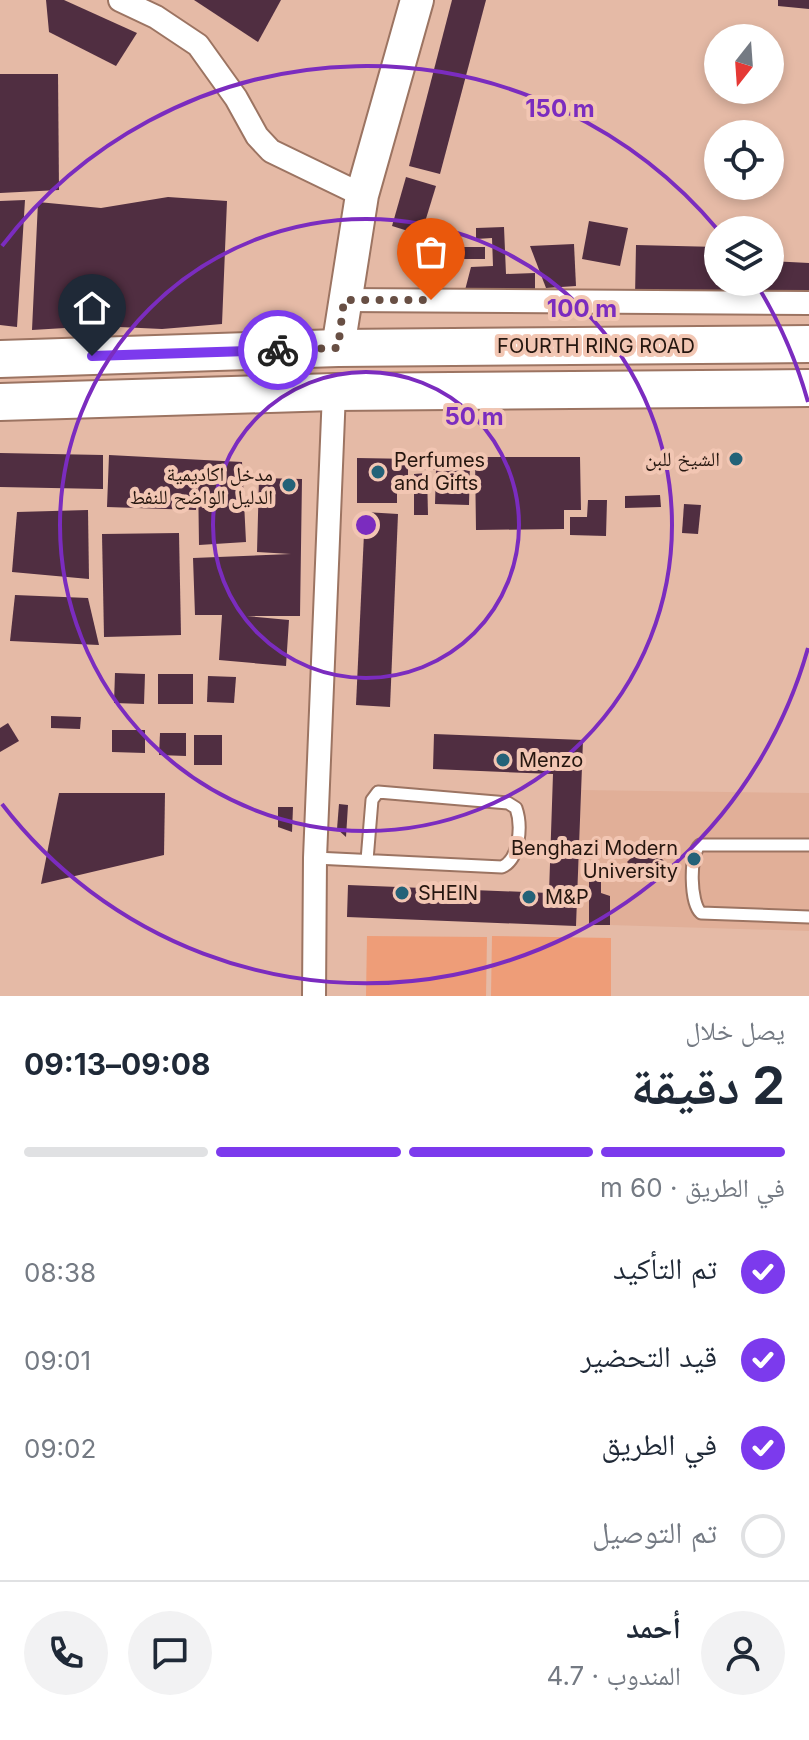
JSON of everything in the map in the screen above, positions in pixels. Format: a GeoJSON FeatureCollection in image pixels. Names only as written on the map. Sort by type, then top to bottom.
{"type":"FeatureCollection","features":[{"type":"Feature","properties":{"kind":"main road","name":"FOURTH RING ROAD"},"geometry":{"type":"LineString","coordinates":[[0,359],[338,348],[809,344]]}},
{"type":"Feature","properties":{"kind":"main road"},"geometry":{"type":"LineString","coordinates":[[0,402],[334,392],[809,388]]}},
{"type":"Feature","properties":{"kind":"street"},"geometry":{"type":"LineString","coordinates":[[120,0],[156,17],[198,45],[236,98],[257,136],[271,151],[362,195]]}},
{"type":"Feature","properties":{"kind":"street"},"geometry":{"type":"LineString","coordinates":[[338,348],[362,195],[417,0]]}},
{"type":"Feature","properties":{"kind":"street"},"geometry":{"type":"LineString","coordinates":[[344,300],[809,303]]}},
{"type":"Feature","properties":{"kind":"street"},"geometry":{"type":"LineString","coordinates":[[314,996],[315,858],[334,392]]}},
{"type":"Feature","properties":{"kind":"lane"},"geometry":{"type":"LineString","coordinates":[[315,858],[502,867],[511,863],[514,857],[520,819],[516,808],[508,803],[378,792],[372,800],[367,860]]}},
{"type":"Feature","properties":{"kind":"lane"},"geometry":{"type":"LineString","coordinates":[[809,845],[700,845],[693,857],[695,907],[701,913],[809,917]]}},
{"type":"Feature","properties":{"kind":"shaded area","name":"Benghazi Modern University"},"geometry":{"type":"Polygon","coordinates":[[[581,790],[809,793],[809,931],[576,926],[581,790]]]}},
{"type":"Feature","properties":{"kind":"shaded area"},"geometry":{"type":"Polygon","coordinates":[[[367,936],[487,937],[486,996],[366,996],[367,936]]]}},
{"type":"Feature","properties":{"kind":"shaded area"},"geometry":{"type":"Polygon","coordinates":[[[492,936],[611,938],[611,996],[491,996],[492,936]]]}},
{"type":"Feature","properties":{"kind":"building"},"geometry":{"type":"Polygon","coordinates":[[[46,0],[64,0],[137,33],[116,66],[49,32],[46,0]]]}},
{"type":"Feature","properties":{"kind":"building"},"geometry":{"type":"Polygon","coordinates":[[[194,0],[281,0],[258,42],[194,0]]]}},
{"type":"Feature","properties":{"kind":"building"},"geometry":{"type":"Polygon","coordinates":[[[452,0],[486,0],[440,174],[409,166],[452,0]]]}},
{"type":"Feature","properties":{"kind":"building"},"geometry":{"type":"Polygon","coordinates":[[[778,0],[809,0],[809,9],[778,6],[778,0]]]}},
{"type":"Feature","properties":{"kind":"building"},"geometry":{"type":"Polygon","coordinates":[[[0,74],[58,74],[59,190],[0,193],[0,74]]]}},
{"type":"Feature","properties":{"kind":"building"},"geometry":{"type":"Polygon","coordinates":[[[406,177],[436,186],[421,235],[392,226],[406,177]]]}},
{"type":"Feature","properties":{"kind":"building"},"geometry":{"type":"Polygon","coordinates":[[[168,197],[227,201],[222,324],[162,329],[98,326],[32,330],[38,202],[101,208],[168,197]]]}},
{"type":"Feature","properties":{"kind":"building"},"geometry":{"type":"Polygon","coordinates":[[[25,200],[17,327],[0,325],[0,201],[25,200]]]}},
{"type":"Feature","properties":{"kind":"building"},"geometry":{"type":"Polygon","coordinates":[[[589,221],[628,228],[620,266],[582,259],[589,221]]]}},
{"type":"Feature","properties":{"kind":"building"},"geometry":{"type":"Polygon","coordinates":[[[504,227],[506,274],[535,273],[535,291],[464,294],[471,267],[493,266],[492,238],[476,239],[476,228],[504,227]]]}},
{"type":"Feature","properties":{"kind":"building"},"geometry":{"type":"Polygon","coordinates":[[[574,244],[576,286],[546,288],[530,246],[574,244]]]}},
{"type":"Feature","properties":{"kind":"building"},"geometry":{"type":"Polygon","coordinates":[[[636,245],[704,247],[704,296],[733,296],[733,299],[635,297],[636,245]]]}},
{"type":"Feature","properties":{"kind":"building"},"geometry":{"type":"Polygon","coordinates":[[[451,247],[485,247],[485,259],[450,259],[451,247]]]}},
{"type":"Feature","properties":{"kind":"building"},"geometry":{"type":"Polygon","coordinates":[[[784,262],[809,263],[809,301],[757,300],[757,296],[784,296],[784,262]]]}},
{"type":"Feature","properties":{"kind":"building"},"geometry":{"type":"Polygon","coordinates":[[[0,453],[103,455],[103,489],[0,487],[0,453]]]}},
{"type":"Feature","properties":{"kind":"building"},"geometry":{"type":"Polygon","coordinates":[[[109,455],[242,462],[246,542],[199,545],[198,474],[196,510],[107,507],[109,455]]]}},
{"type":"Feature","properties":{"kind":"building"},"geometry":{"type":"Polygon","coordinates":[[[475,457],[580,457],[581,510],[564,510],[564,529],[476,530],[475,457]]]}},
{"type":"Feature","properties":{"kind":"building"},"geometry":{"type":"Polygon","coordinates":[[[357,458],[470,460],[469,505],[435,504],[436,470],[408,469],[408,492],[397,492],[397,503],[357,503],[357,458]]]}},
{"type":"Feature","properties":{"kind":"building"},"geometry":{"type":"Polygon","coordinates":[[[427,473],[428,515],[414,515],[414,474],[427,473]]]}},
{"type":"Feature","properties":{"kind":"building"},"geometry":{"type":"Polygon","coordinates":[[[259,478],[302,479],[300,616],[247,616],[289,620],[286,666],[219,660],[222,615],[195,615],[193,558],[291,554],[257,552],[259,478]]]}},
{"type":"Feature","properties":{"kind":"building"},"geometry":{"type":"Polygon","coordinates":[[[660,495],[661,507],[625,508],[625,496],[660,495]]]}},
{"type":"Feature","properties":{"kind":"building"},"geometry":{"type":"Polygon","coordinates":[[[588,500],[607,500],[606,536],[570,535],[570,517],[587,517],[588,500]]]}},
{"type":"Feature","properties":{"kind":"building"},"geometry":{"type":"Polygon","coordinates":[[[684,504],[701,505],[698,534],[682,533],[684,504]]]}},
{"type":"Feature","properties":{"kind":"building"},"geometry":{"type":"Polygon","coordinates":[[[88,510],[89,579],[12,572],[17,512],[88,510]]]}},
{"type":"Feature","properties":{"kind":"building"},"geometry":{"type":"Polygon","coordinates":[[[365,512],[398,514],[390,707],[356,705],[365,512]]]}},
{"type":"Feature","properties":{"kind":"building"},"geometry":{"type":"Polygon","coordinates":[[[179,533],[181,635],[104,637],[102,534],[179,533]]]}},
{"type":"Feature","properties":{"kind":"building"},"geometry":{"type":"Polygon","coordinates":[[[15,595],[88,598],[99,645],[10,641],[15,595]]]}},
{"type":"Feature","properties":{"kind":"building"},"geometry":{"type":"Polygon","coordinates":[[[115,673],[145,674],[144,704],[114,703],[115,673]]]}},
{"type":"Feature","properties":{"kind":"building"},"geometry":{"type":"Polygon","coordinates":[[[158,674],[193,674],[193,704],[158,704],[158,674]]]}},
{"type":"Feature","properties":{"kind":"building"},"geometry":{"type":"Polygon","coordinates":[[[208,676],[236,677],[234,703],[207,702],[208,676]]]}},
{"type":"Feature","properties":{"kind":"building"},"geometry":{"type":"Polygon","coordinates":[[[51,716],[81,717],[80,729],[51,728],[51,716]]]}},
{"type":"Feature","properties":{"kind":"building"},"geometry":{"type":"Polygon","coordinates":[[[8,723],[19,741],[0,752],[0,728],[8,723]]]}},
{"type":"Feature","properties":{"kind":"building"},"geometry":{"type":"Polygon","coordinates":[[[112,730],[145,730],[145,753],[112,752],[112,730]]]}},
{"type":"Feature","properties":{"kind":"building"},"geometry":{"type":"Polygon","coordinates":[[[160,733],[186,733],[186,756],[159,755],[160,733]]]}},
{"type":"Feature","properties":{"kind":"building"},"geometry":{"type":"Polygon","coordinates":[[[434,734],[583,740],[576,926],[347,917],[348,885],[549,893],[553,774],[433,769],[434,734]]]}},
{"type":"Feature","properties":{"kind":"building"},"geometry":{"type":"Polygon","coordinates":[[[194,735],[222,735],[222,765],[194,765],[194,735]]]}},
{"type":"Feature","properties":{"kind":"building"},"geometry":{"type":"Polygon","coordinates":[[[59,793],[165,793],[164,855],[41,884],[59,793]]]}},
{"type":"Feature","properties":{"kind":"building"},"geometry":{"type":"Polygon","coordinates":[[[339,804],[348,805],[346,837],[337,829],[339,804]]]}},
{"type":"Feature","properties":{"kind":"building"},"geometry":{"type":"Polygon","coordinates":[[[278,807],[293,807],[292,832],[278,827],[278,807]]]}},
{"type":"Feature","properties":{"kind":"building"},"geometry":{"type":"Polygon","coordinates":[[[646,843],[665,862],[646,881],[627,862],[646,843]]]}},
{"type":"Feature","properties":{"kind":"building"},"geometry":{"type":"Polygon","coordinates":[[[589,878],[601,878],[601,893],[610,896],[610,925],[589,925],[589,878]]]}},
{"type":"Feature","properties":{"kind":"way so far"},"geometry":{"type":"LineString","coordinates":[[278,350],[338,348],[344,300],[431,300]]}},
{"type":"Feature","properties":{"kind":"place","name":"الشيخ للبن"},"geometry":{"type":"Point","coordinates":[736,459]}},
{"type":"Feature","properties":{"kind":"place","name":"Perfumes and Gifts"},"geometry":{"type":"Point","coordinates":[378,472]}},
{"type":"Feature","properties":{"kind":"place","name":"مدخل اكاديمية الدليل الواضح للنفط"},"geometry":{"type":"Point","coordinates":[289,485]}},
{"type":"Feature","properties":{"kind":"place","name":"Menzo"},"geometry":{"type":"Point","coordinates":[503,760]}},
{"type":"Feature","properties":{"kind":"place","name":"Benghazi Modern University"},"geometry":{"type":"Point","coordinates":[694,859]}},
{"type":"Feature","properties":{"kind":"place","name":"SHEIN"},"geometry":{"type":"Point","coordinates":[402,893]}},
{"type":"Feature","properties":{"kind":"place","name":"M&P"},"geometry":{"type":"Point","coordinates":[529,897]}},
{"type":"Feature","properties":{"kind":"route"},"geometry":{"type":"LineString","coordinates":[[92,356],[278,350]]}}]}
